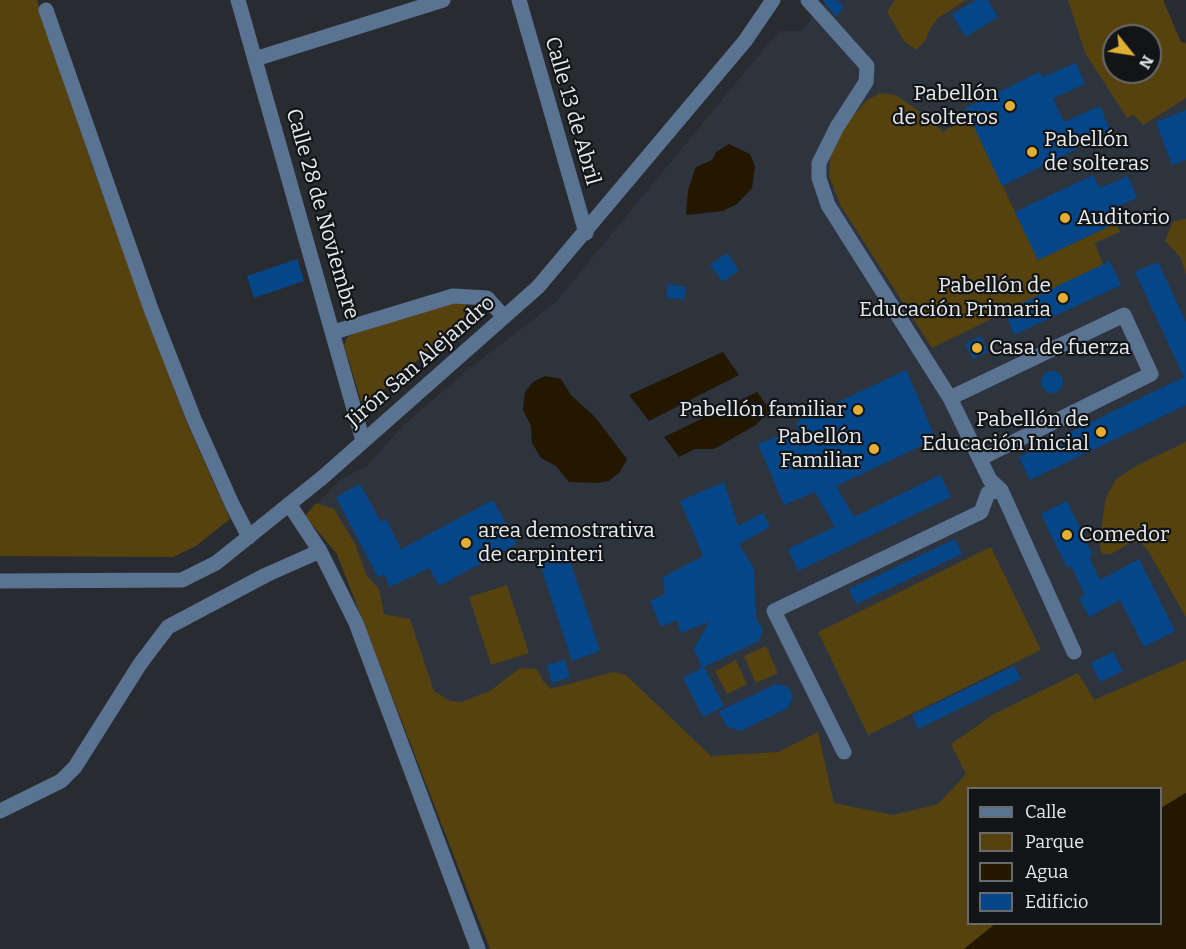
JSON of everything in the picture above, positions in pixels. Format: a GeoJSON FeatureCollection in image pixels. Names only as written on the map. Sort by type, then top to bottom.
{"type":"FeatureCollection","features":[{"type":"Feature","properties":{"kind":"street","name":"Calle 28 de Noviembre"},"geometry":{"type":"LineString","coordinates":[[238,0],[334,332],[363,441]]}},
{"type":"Feature","properties":{"kind":"street"},"geometry":{"type":"LineString","coordinates":[[255,59],[443,0]]}},
{"type":"Feature","properties":{"kind":"street","name":"Calle 13 de Abril"},"geometry":{"type":"LineString","coordinates":[[519,0],[585,233]]}},
{"type":"Feature","properties":{"kind":"street","name":"Jirón San Alejandro"},"geometry":{"type":"LineString","coordinates":[[0,581],[182,580],[216,563],[363,441],[538,287],[745,42],[773,0]]}},
{"type":"Feature","properties":{"kind":"street"},"geometry":{"type":"LineString","coordinates":[[808,0],[867,66],[866,82],[837,127],[819,163],[819,178],[828,205],[950,398],[990,480],[1001,490],[1074,652]]}},
{"type":"Feature","properties":{"kind":"street"},"geometry":{"type":"LineString","coordinates":[[46,9],[151,309],[199,429],[249,537]]}},
{"type":"Feature","properties":{"kind":"street"},"geometry":{"type":"LineString","coordinates":[[334,332],[453,296],[487,298],[504,317]]}},
{"type":"Feature","properties":{"kind":"street"},"geometry":{"type":"LineString","coordinates":[[950,398],[1124,315],[1151,374],[981,458]]}},
{"type":"Feature","properties":{"kind":"street"},"geometry":{"type":"LineString","coordinates":[[843,752],[774,611],[981,512],[988,493],[1001,490]]}},
{"type":"Feature","properties":{"kind":"street"},"geometry":{"type":"LineString","coordinates":[[289,504],[320,551],[356,623],[478,949]]}},
{"type":"Feature","properties":{"kind":"street"},"geometry":{"type":"LineString","coordinates":[[0,811],[61,781],[75,767],[140,664],[168,627],[266,575],[320,551]]}},
{"type":"Feature","properties":{"kind":"shaded area"},"geometry":{"type":"Polygon","coordinates":[[[826,0],[1163,0],[1181,42],[1186,43],[1186,702],[967,787],[967,877],[490,949],[337,554],[305,516],[341,479],[367,466],[404,425],[466,371],[555,303],[780,31],[802,31],[826,0]]]}},
{"type":"Feature","properties":{"kind":"green space"},"geometry":{"type":"Polygon","coordinates":[[[0,0],[37,0],[91,162],[187,423],[230,519],[196,546],[173,557],[0,556],[0,0]]]}},
{"type":"Feature","properties":{"kind":"green space"},"geometry":{"type":"Polygon","coordinates":[[[895,0],[966,0],[938,18],[926,40],[916,50],[904,41],[887,12],[895,0]]]}},
{"type":"Feature","properties":{"kind":"green space"},"geometry":{"type":"Polygon","coordinates":[[[1068,0],[1163,0],[1181,42],[1186,43],[1186,98],[1143,125],[1134,115],[1127,118],[1105,84],[1162,84],[1162,24],[1102,24],[1102,79],[1085,53],[1068,0]]]}},
{"type":"Feature","properties":{"kind":"green space"},"geometry":{"type":"Polygon","coordinates":[[[880,93],[896,95],[929,118],[943,132],[969,115],[1038,260],[1116,223],[1120,232],[1095,243],[1103,265],[932,348],[841,206],[829,176],[831,141],[866,101],[880,93]]]}},
{"type":"Feature","properties":{"kind":"green space"},"geometry":{"type":"Polygon","coordinates":[[[1186,219],[1186,275],[1181,258],[1165,241],[1173,221],[1186,219]]]}},
{"type":"Feature","properties":{"kind":"green space"},"geometry":{"type":"Polygon","coordinates":[[[464,303],[473,308],[473,311],[369,403],[361,401],[344,345],[348,336],[448,304],[464,303]]]}},
{"type":"Feature","properties":{"kind":"green space"},"geometry":{"type":"Polygon","coordinates":[[[1186,442],[1186,617],[1147,549],[1140,542],[1130,543],[1111,554],[1102,554],[1099,542],[1106,497],[1116,479],[1136,466],[1186,442]]]}},
{"type":"Feature","properties":{"kind":"green space"},"geometry":{"type":"Polygon","coordinates":[[[316,503],[334,509],[355,544],[367,576],[379,589],[384,614],[410,619],[434,691],[450,701],[461,702],[490,691],[520,668],[537,669],[543,681],[551,689],[613,672],[626,675],[711,756],[778,752],[818,732],[834,803],[893,815],[938,804],[966,774],[951,744],[994,714],[1078,673],[1094,700],[1186,660],[1186,793],[1162,807],[1162,787],[967,787],[967,925],[994,925],[964,949],[490,949],[337,554],[305,516],[316,503]]]}},
{"type":"Feature","properties":{"kind":"green space"},"geometry":{"type":"Polygon","coordinates":[[[991,547],[1041,650],[868,735],[818,632],[991,547]]]}},
{"type":"Feature","properties":{"kind":"green space"},"geometry":{"type":"Polygon","coordinates":[[[507,585],[529,653],[491,665],[469,597],[507,585]]]}},
{"type":"Feature","properties":{"kind":"green space"},"geometry":{"type":"Polygon","coordinates":[[[766,646],[778,673],[756,683],[744,656],[766,646]]]}},
{"type":"Feature","properties":{"kind":"green space"},"geometry":{"type":"Polygon","coordinates":[[[736,660],[747,684],[727,694],[715,671],[736,660]]]}},
{"type":"Feature","properties":{"kind":"water"},"geometry":{"type":"Polygon","coordinates":[[[729,144],[750,154],[755,167],[752,188],[737,204],[723,211],[686,215],[688,190],[696,167],[712,160],[716,152],[729,144]]]}},
{"type":"Feature","properties":{"kind":"water"},"geometry":{"type":"Polygon","coordinates":[[[723,352],[739,375],[649,421],[629,395],[723,352]]]}},
{"type":"Feature","properties":{"kind":"water"},"geometry":{"type":"Polygon","coordinates":[[[545,376],[561,379],[571,395],[595,417],[627,459],[620,472],[609,481],[569,482],[556,466],[541,458],[532,443],[531,426],[523,410],[525,392],[533,382],[545,376]]]}},
{"type":"Feature","properties":{"kind":"water"},"geometry":{"type":"Polygon","coordinates":[[[757,392],[770,410],[756,425],[714,449],[695,449],[679,457],[664,437],[757,392]]]}},
{"type":"Feature","properties":{"kind":"water"},"geometry":{"type":"Polygon","coordinates":[[[1186,793],[1186,949],[964,949],[994,925],[1162,925],[1162,807],[1186,793]]]}},
{"type":"Feature","properties":{"kind":"building"},"geometry":{"type":"Polygon","coordinates":[[[823,0],[836,0],[844,6],[836,17],[823,0]]]}},
{"type":"Feature","properties":{"kind":"building"},"geometry":{"type":"Polygon","coordinates":[[[976,0],[988,0],[998,17],[966,37],[952,15],[976,0]]]}},
{"type":"Feature","properties":{"kind":"building"},"geometry":{"type":"Polygon","coordinates":[[[1076,63],[1085,84],[1053,98],[1064,122],[1100,106],[1110,130],[1075,145],[1077,149],[1002,186],[965,108],[1040,72],[1043,77],[1076,63]]]}},
{"type":"Feature","properties":{"kind":"building"},"geometry":{"type":"Polygon","coordinates":[[[1186,110],[1186,160],[1172,165],[1156,122],[1186,110]]]}},
{"type":"Feature","properties":{"kind":"building","name":"Auditorio"},"geometry":{"type":"Polygon","coordinates":[[[1093,175],[1100,188],[1128,176],[1137,198],[1110,210],[1116,223],[1038,260],[1015,212],[1093,175]]]}},
{"type":"Feature","properties":{"kind":"building"},"geometry":{"type":"Polygon","coordinates":[[[727,253],[739,270],[723,282],[710,265],[727,253]]]}},
{"type":"Feature","properties":{"kind":"building"},"geometry":{"type":"Polygon","coordinates":[[[297,259],[304,281],[254,298],[247,276],[297,259]]]}},
{"type":"Feature","properties":{"kind":"building","name":"Pabellón de Educación Primaria"},"geometry":{"type":"Polygon","coordinates":[[[1110,261],[1121,285],[1014,335],[1005,311],[1110,261]]]}},
{"type":"Feature","properties":{"kind":"building","name":"Pabellón de Educación Inicial"},"geometry":{"type":"Polygon","coordinates":[[[1158,262],[1186,322],[1186,405],[1030,480],[1019,457],[1184,377],[1135,272],[1158,262]]]}},
{"type":"Feature","properties":{"kind":"building"},"geometry":{"type":"Polygon","coordinates":[[[668,284],[686,287],[684,300],[666,298],[668,284]]]}},
{"type":"Feature","properties":{"kind":"building","name":"Casa de fuerza"},"geometry":{"type":"Polygon","coordinates":[[[981,336],[988,352],[973,359],[965,344],[981,336]]]}},
{"type":"Feature","properties":{"kind":"building"},"geometry":{"type":"Polygon","coordinates":[[[906,370],[936,439],[836,486],[854,517],[940,475],[951,497],[798,571],[788,549],[835,527],[815,492],[784,505],[758,444],[799,428],[796,422],[906,370]]]}},
{"type":"Feature","properties":{"kind":"building"},"geometry":{"type":"Polygon","coordinates":[[[1052,371],[1060,374],[1063,382],[1060,390],[1052,393],[1044,390],[1041,382],[1044,374],[1052,371]]]}},
{"type":"Feature","properties":{"kind":"building"},"geometry":{"type":"Polygon","coordinates":[[[724,482],[738,526],[763,513],[770,527],[739,544],[754,569],[756,619],[763,629],[759,641],[702,668],[694,649],[709,622],[681,633],[677,620],[661,627],[650,601],[665,594],[663,577],[703,556],[680,501],[724,482]]]}},
{"type":"Feature","properties":{"kind":"building"},"geometry":{"type":"Polygon","coordinates":[[[360,484],[381,522],[386,519],[401,549],[493,500],[517,544],[439,586],[429,568],[390,587],[384,574],[378,577],[336,497],[360,484]]]}},
{"type":"Feature","properties":{"kind":"building"},"geometry":{"type":"Polygon","coordinates":[[[1067,501],[1093,555],[1089,557],[1100,580],[1139,559],[1175,631],[1144,647],[1120,600],[1089,617],[1079,598],[1085,595],[1071,566],[1067,568],[1041,514],[1067,501]]]}},
{"type":"Feature","properties":{"kind":"building"},"geometry":{"type":"Polygon","coordinates":[[[955,539],[962,554],[856,604],[849,589],[955,539]]]}},
{"type":"Feature","properties":{"kind":"building"},"geometry":{"type":"Polygon","coordinates":[[[566,549],[600,651],[572,661],[538,558],[566,549]]]}},
{"type":"Feature","properties":{"kind":"building"},"geometry":{"type":"Polygon","coordinates":[[[1113,652],[1123,671],[1100,682],[1091,663],[1113,652]]]}},
{"type":"Feature","properties":{"kind":"building"},"geometry":{"type":"Polygon","coordinates":[[[565,660],[570,677],[552,683],[547,665],[565,660]]]}},
{"type":"Feature","properties":{"kind":"building"},"geometry":{"type":"Polygon","coordinates":[[[1014,666],[1021,679],[918,729],[912,715],[1014,666]]]}},
{"type":"Feature","properties":{"kind":"building"},"geometry":{"type":"Polygon","coordinates":[[[704,667],[724,706],[703,717],[683,678],[704,667]]]}},
{"type":"Feature","properties":{"kind":"building"},"geometry":{"type":"Polygon","coordinates":[[[776,684],[788,687],[793,696],[788,708],[740,731],[726,726],[719,711],[776,684]]]}},
{"type":"Feature","properties":{"kind":"place","name":"Pabellón de solteros"},"geometry":{"type":"Point","coordinates":[1010,106]}},
{"type":"Feature","properties":{"kind":"place","name":"Pabellón de solteras"},"geometry":{"type":"Point","coordinates":[1032,152]}},
{"type":"Feature","properties":{"kind":"place","name":"Auditorio"},"geometry":{"type":"Point","coordinates":[1065,218]}},
{"type":"Feature","properties":{"kind":"place","name":"Pabellón de Educación Primaria"},"geometry":{"type":"Point","coordinates":[1063,298]}},
{"type":"Feature","properties":{"kind":"place","name":"Casa de fuerza"},"geometry":{"type":"Point","coordinates":[977,348]}},
{"type":"Feature","properties":{"kind":"place","name":"Pabellón familiar"},"geometry":{"type":"Point","coordinates":[858,410]}},
{"type":"Feature","properties":{"kind":"place","name":"Pabellón de Educación Inicial"},"geometry":{"type":"Point","coordinates":[1101,432]}},
{"type":"Feature","properties":{"kind":"place","name":"Pabellón Familiar"},"geometry":{"type":"Point","coordinates":[874,449]}},
{"type":"Feature","properties":{"kind":"place","name":"Comedor"},"geometry":{"type":"Point","coordinates":[1067,535]}},
{"type":"Feature","properties":{"kind":"place","name":"area demostrativa de carpinteri"},"geometry":{"type":"Point","coordinates":[466,543]}}]}
